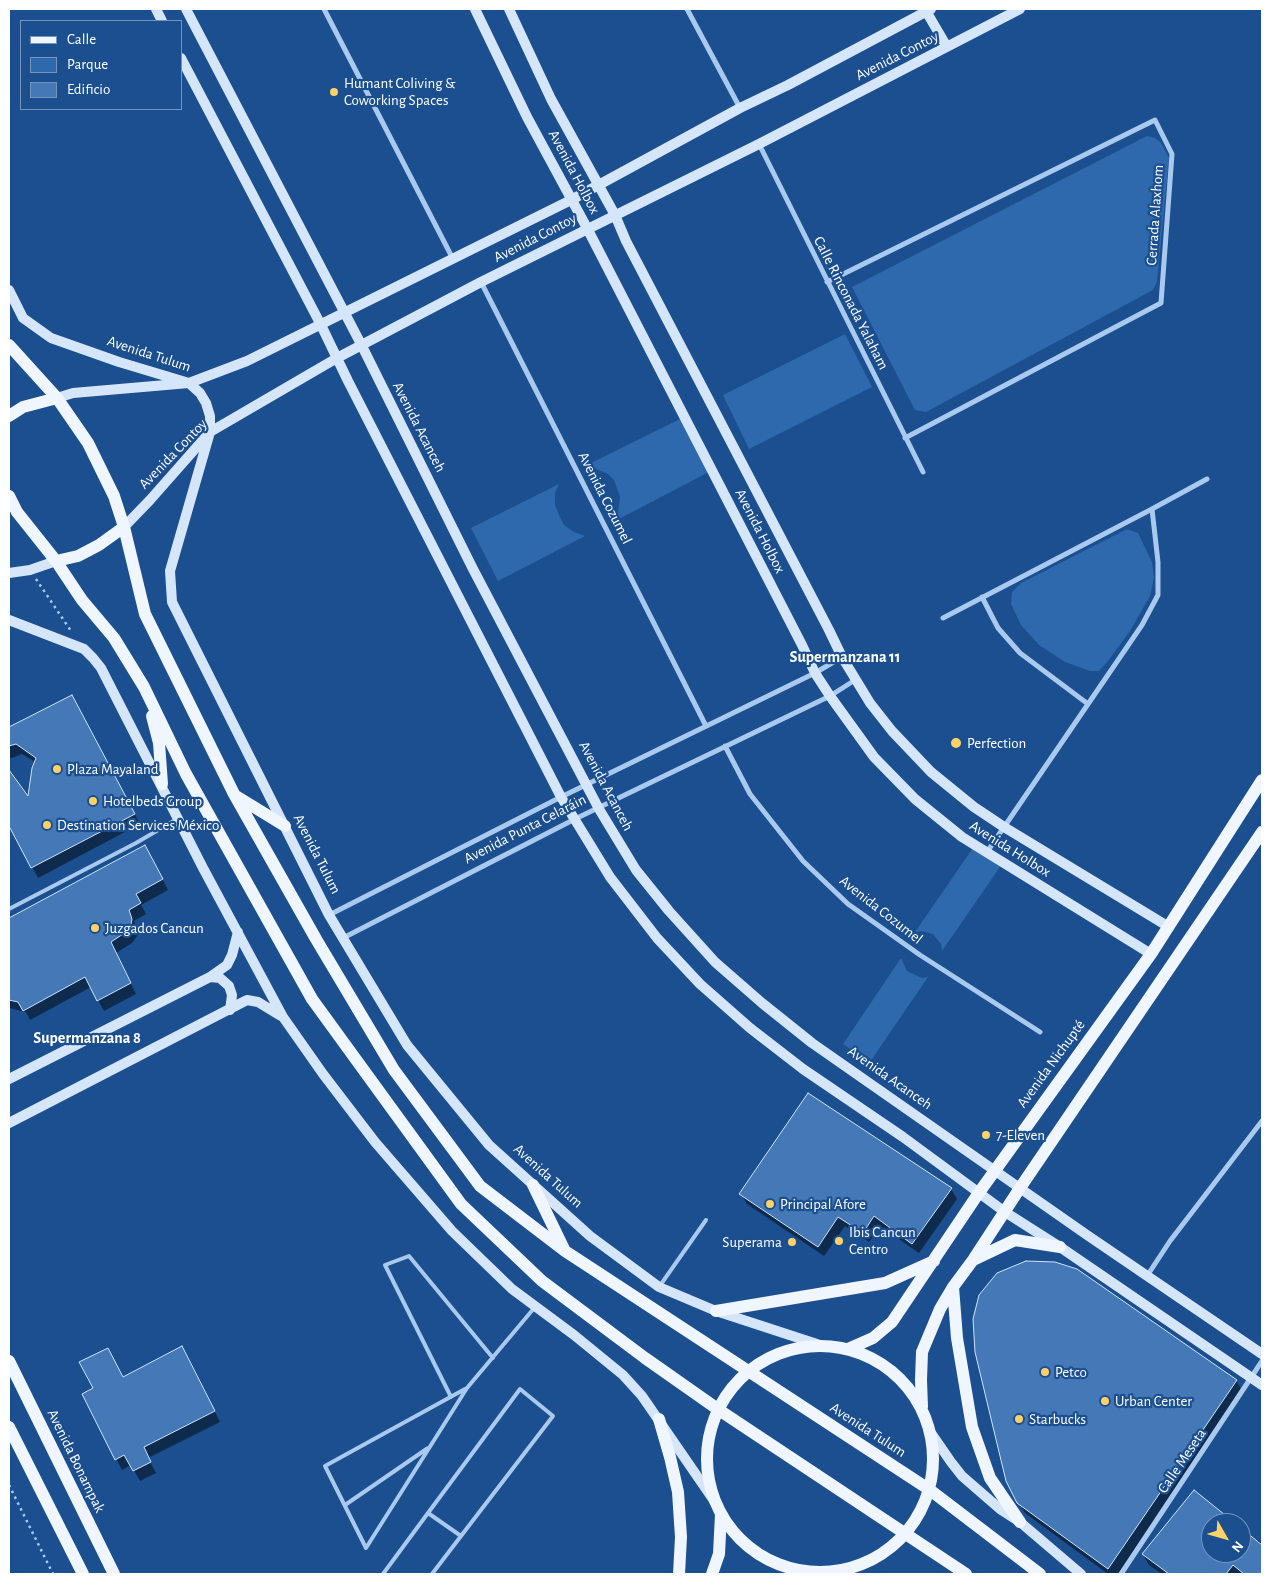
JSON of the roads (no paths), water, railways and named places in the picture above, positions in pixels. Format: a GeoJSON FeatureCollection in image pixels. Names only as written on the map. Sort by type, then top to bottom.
{"type":"FeatureCollection","features":[{"type":"Feature","properties":{"kind":"main road"},"geometry":{"type":"LineString","coordinates":[[9,344],[57,398],[23,407],[9,416]]}},
{"type":"Feature","properties":{"kind":"main road","name":"Avenida Tulum"},"geometry":{"type":"LineString","coordinates":[[57,398],[88,442],[114,496],[124,527],[145,614],[234,794],[316,939],[394,1070],[480,1186],[565,1251],[930,1490],[1040,1574]]}},
{"type":"Feature","properties":{"kind":"main road"},"geometry":{"type":"LineString","coordinates":[[9,496],[17,512],[56,561],[82,600],[114,638],[144,687],[186,774],[312,999],[462,1204],[542,1281],[644,1358],[718,1410],[966,1574]]}},
{"type":"Feature","properties":{"kind":"main road"},"geometry":{"type":"LineString","coordinates":[[56,561],[78,556],[92,549],[124,527]]}},
{"type":"Feature","properties":{"kind":"main road"},"geometry":{"type":"LineString","coordinates":[[144,687],[159,743],[162,784]]}},
{"type":"Feature","properties":{"kind":"main road","name":"Avenida Nichupté"},"geometry":{"type":"LineString","coordinates":[[848,1349],[873,1338],[892,1322],[978,1194],[1151,954],[1262,780]]}},
{"type":"Feature","properties":{"kind":"main road"},"geometry":{"type":"LineString","coordinates":[[234,794],[285,826]]}},
{"type":"Feature","properties":{"kind":"main road"},"geometry":{"type":"LineString","coordinates":[[922,1410],[922,1352],[940,1309],[953,1287],[1067,1122],[1262,832]]}},
{"type":"Feature","properties":{"kind":"main road"},"geometry":{"type":"LineString","coordinates":[[533,1185],[565,1251]]}},
{"type":"Feature","properties":{"kind":"main road"},"geometry":{"type":"LineString","coordinates":[[973,1260],[1015,1240],[1060,1247]]}},
{"type":"Feature","properties":{"kind":"main road"},"geometry":{"type":"LineString","coordinates":[[716,1311],[885,1283],[934,1261]]}},
{"type":"Feature","properties":{"kind":"main road"},"geometry":{"type":"LineString","coordinates":[[953,1287],[957,1338],[972,1427],[990,1478],[1020,1522]]}},
{"type":"Feature","properties":{"kind":"main road"},"geometry":{"type":"LineString","coordinates":[[820,1345],[848,1349],[872,1358],[892,1371],[909,1389],[922,1410],[930,1430],[933,1461],[930,1490],[919,1513],[906,1533],[884,1552],[864,1563],[843,1570],[828,1573],[804,1573],[780,1565],[757,1553],[737,1536],[719,1509],[708,1478],[707,1460],[712,1426],[718,1410],[735,1386],[749,1372],[764,1361],[786,1351],[802,1346],[820,1345]]}},
{"type":"Feature","properties":{"kind":"main road","name":"Avenida Bonampak"},"geometry":{"type":"LineString","coordinates":[[9,1361],[114,1574]]}},
{"type":"Feature","properties":{"kind":"main road"},"geometry":{"type":"LineString","coordinates":[[659,1420],[678,1492],[681,1537],[679,1574]]}},
{"type":"Feature","properties":{"kind":"main road"},"geometry":{"type":"LineString","coordinates":[[9,1427],[83,1574]]}},
{"type":"Feature","properties":{"kind":"main road"},"geometry":{"type":"LineString","coordinates":[[712,1574],[719,1554],[719,1509]]}},
{"type":"Feature","properties":{"kind":"street","name":"Avenida Acanceh"},"geometry":{"type":"LineString","coordinates":[[186,9],[345,312],[474,569],[588,784],[599,809],[636,870],[715,962],[812,1043],[1262,1354]]}},
{"type":"Feature","properties":{"kind":"street"},"geometry":{"type":"LineString","coordinates":[[324,9],[454,260]]}},
{"type":"Feature","properties":{"kind":"street","name":"Avenida Holbox"},"geometry":{"type":"LineString","coordinates":[[475,9],[527,117],[587,228],[815,673],[830,696],[874,757],[915,799],[962,837],[1151,954]]}},
{"type":"Feature","properties":{"kind":"street","name":"Avenida Holbox"},"geometry":{"type":"LineString","coordinates":[[510,9],[552,100],[615,215],[626,241],[855,680],[892,731],[931,772],[974,807],[1168,927]]}},
{"type":"Feature","properties":{"kind":"street"},"geometry":{"type":"LineString","coordinates":[[687,9],[740,108]]}},
{"type":"Feature","properties":{"kind":"street","name":"Avenida Contoy"},"geometry":{"type":"LineString","coordinates":[[124,527],[210,432],[337,358],[587,228],[759,144],[1020,9]]}},
{"type":"Feature","properties":{"kind":"street","name":"Avenida Contoy"},"geometry":{"type":"LineString","coordinates":[[57,398],[73,393],[189,383],[247,361],[454,260],[571,200],[740,108],[929,10]]}},
{"type":"Feature","properties":{"kind":"street"},"geometry":{"type":"LineString","coordinates":[[929,10],[947,47]]}},
{"type":"Feature","properties":{"kind":"street"},"geometry":{"type":"LineString","coordinates":[[182,60],[321,325],[561,797],[610,877],[656,938],[700,984],[750,1028],[803,1069],[903,1137],[978,1194],[1060,1247],[1262,1385]]}},
{"type":"Feature","properties":{"kind":"street","name":"Cerrada Alaxhom"},"geometry":{"type":"LineString","coordinates":[[827,282],[1155,120],[1172,154],[1162,303],[906,438]]}},
{"type":"Feature","properties":{"kind":"street","name":"Calle Rinconada Yalaham"},"geometry":{"type":"LineString","coordinates":[[759,144],[923,472]]}},
{"type":"Feature","properties":{"kind":"street","name":"Avenida Cozumel"},"geometry":{"type":"LineString","coordinates":[[482,282],[706,726]]}},
{"type":"Feature","properties":{"kind":"street","name":"Avenida Tulum"},"geometry":{"type":"LineString","coordinates":[[9,290],[23,318],[51,338],[119,362],[189,383],[200,393],[206,403],[210,416],[210,432],[170,571],[172,602],[329,915],[407,1045],[489,1145],[590,1236],[659,1287],[716,1311],[820,1345]]}},
{"type":"Feature","properties":{"kind":"street"},"geometry":{"type":"LineString","coordinates":[[943,618],[1152,510],[1207,478]]}},
{"type":"Feature","properties":{"kind":"street"},"geometry":{"type":"LineString","coordinates":[[987,852],[1142,625],[1158,595],[1158,562],[1152,510]]}},
{"type":"Feature","properties":{"kind":"street"},"geometry":{"type":"LineString","coordinates":[[9,573],[30,570],[56,561]]}},
{"type":"Feature","properties":{"kind":"street"},"geometry":{"type":"LineString","coordinates":[[982,598],[998,628],[1020,654],[1088,704]]}},
{"type":"Feature","properties":{"kind":"street"},"geometry":{"type":"LineString","coordinates":[[9,620],[84,649],[101,668],[283,1017],[323,1074],[375,1142],[452,1231],[512,1289],[623,1376],[642,1396],[719,1509]]}},
{"type":"Feature","properties":{"kind":"street","name":"Avenida Punta Celaráin"},"geometry":{"type":"LineString","coordinates":[[329,915],[561,797],[815,673],[842,657]]}},
{"type":"Feature","properties":{"kind":"street","name":"Avenida Punta Celaráin"},"geometry":{"type":"LineString","coordinates":[[343,938],[575,819],[830,696],[855,680]]}},
{"type":"Feature","properties":{"kind":"street","name":"Avenida Cozumel"},"geometry":{"type":"LineString","coordinates":[[725,746],[750,794],[803,861],[848,904],[920,956],[1040,1032]]}},
{"type":"Feature","properties":{"kind":"street"},"geometry":{"type":"LineString","coordinates":[[9,1079],[210,977],[227,965],[232,956],[238,932]]}},
{"type":"Feature","properties":{"kind":"street"},"geometry":{"type":"LineString","coordinates":[[210,977],[220,978],[229,986],[232,995],[230,1010]]}},
{"type":"Feature","properties":{"kind":"street"},"geometry":{"type":"LineString","coordinates":[[9,1123],[247,1000],[258,1002],[283,1017]]}},
{"type":"Feature","properties":{"kind":"street"},"geometry":{"type":"LineString","coordinates":[[1147,1276],[1170,1241],[1262,1121]]}},
{"type":"Feature","properties":{"kind":"street","name":"Calle Meseta"},"geometry":{"type":"LineString","coordinates":[[1121,1574],[1262,1361]]}},
{"type":"Feature","properties":{"kind":"street"},"geometry":{"type":"LineString","coordinates":[[930,1430],[950,1462],[962,1476],[1081,1574]]}},
{"type":"Feature","properties":{"kind":"lane"},"geometry":{"type":"LineString","coordinates":[[9,908],[136,843],[178,818]]}},
{"type":"Feature","properties":{"kind":"lane"},"geometry":{"type":"LineString","coordinates":[[659,1287],[706,1220]]}},
{"type":"Feature","properties":{"kind":"lane"},"geometry":{"type":"LineString","coordinates":[[451,1397],[385,1265],[408,1256],[493,1358]]}},
{"type":"Feature","properties":{"kind":"lane"},"geometry":{"type":"LineString","coordinates":[[468,1388],[325,1466],[366,1548],[468,1388],[535,1307]]}},
{"type":"Feature","properties":{"kind":"lane"},"geometry":{"type":"LineString","coordinates":[[383,1574],[520,1389],[553,1416],[432,1574]]}},
{"type":"Feature","properties":{"kind":"lane"},"geometry":{"type":"LineString","coordinates":[[345,1505],[430,1446]]}},
{"type":"Feature","properties":{"kind":"lane"},"geometry":{"type":"LineString","coordinates":[[428,1513],[461,1536]]}},
{"type":"Feature","properties":{"kind":"place","name":"Humant Coliving & Coworking Spaces"},"geometry":{"type":"Point","coordinates":[334,92]}},
{"type":"Feature","properties":{"kind":"place","name":"Perfection"},"geometry":{"type":"Point","coordinates":[956,743]}},
{"type":"Feature","properties":{"kind":"place","name":"Plaza Mayaland"},"geometry":{"type":"Point","coordinates":[57,769]}},
{"type":"Feature","properties":{"kind":"place","name":"Hotelbeds Group"},"geometry":{"type":"Point","coordinates":[93,801]}},
{"type":"Feature","properties":{"kind":"place","name":"Destination Services México"},"geometry":{"type":"Point","coordinates":[47,825]}},
{"type":"Feature","properties":{"kind":"place","name":"Juzgados Cancun"},"geometry":{"type":"Point","coordinates":[95,928]}},
{"type":"Feature","properties":{"kind":"place","name":"7-Eleven"},"geometry":{"type":"Point","coordinates":[986,1135]}},
{"type":"Feature","properties":{"kind":"place","name":"Principal Afore"},"geometry":{"type":"Point","coordinates":[770,1204]}},
{"type":"Feature","properties":{"kind":"place","name":"Ibis Cancun Centro"},"geometry":{"type":"Point","coordinates":[839,1241]}},
{"type":"Feature","properties":{"kind":"place","name":"Superama"},"geometry":{"type":"Point","coordinates":[792,1242]}},
{"type":"Feature","properties":{"kind":"place","name":"Petco"},"geometry":{"type":"Point","coordinates":[1045,1372]}},
{"type":"Feature","properties":{"kind":"place","name":"Urban Center"},"geometry":{"type":"Point","coordinates":[1105,1401]}},
{"type":"Feature","properties":{"kind":"place","name":"Starbucks"},"geometry":{"type":"Point","coordinates":[1019,1419]}},
{"type":"Feature","properties":{"kind":"district","name":"Supermanzana 11"},"geometry":{"type":"Point","coordinates":[845,657]}},
{"type":"Feature","properties":{"kind":"district","name":"Supermanzana 8"},"geometry":{"type":"Point","coordinates":[87,1038]}}]}
